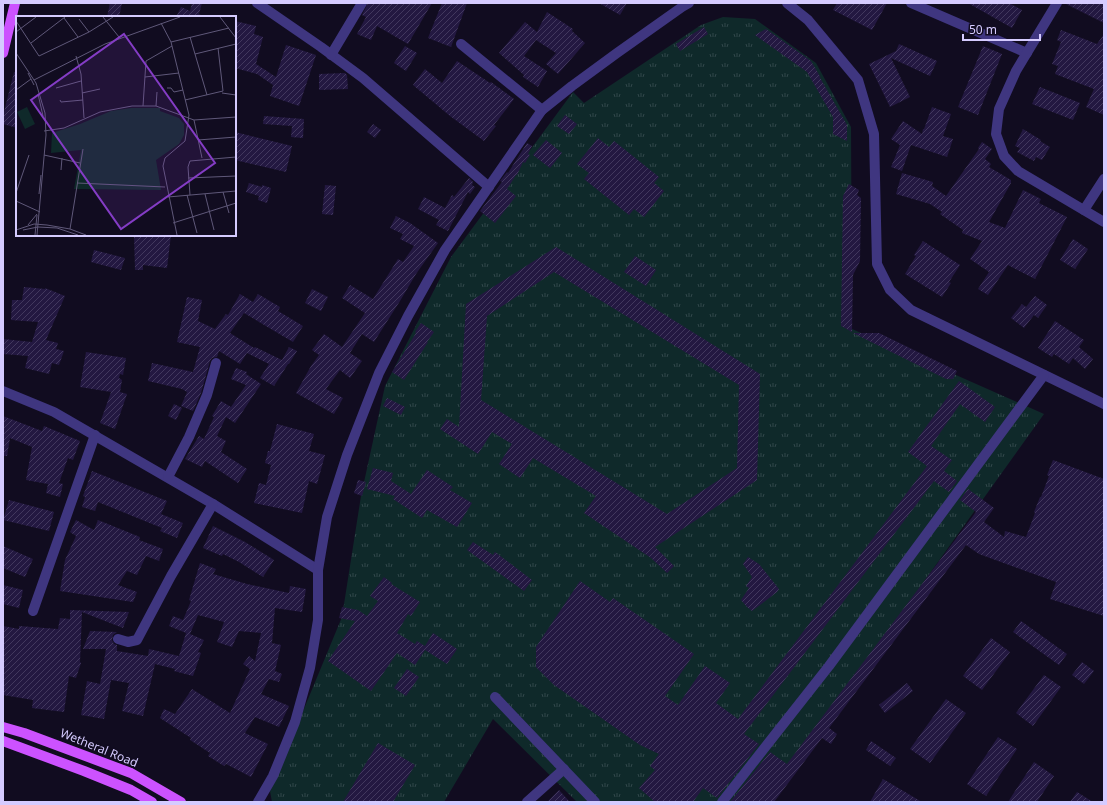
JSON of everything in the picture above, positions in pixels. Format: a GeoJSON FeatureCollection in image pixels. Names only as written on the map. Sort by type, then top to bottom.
{"type":"FeatureCollection","features":[{"type":"Feature","properties":{"kind":"main road"},"geometry":{"type":"LineString","coordinates":[[3,53],[15,3]]}},
{"type":"Feature","properties":{"kind":"main road","name":"Wetheral Road"},"geometry":{"type":"LineString","coordinates":[[3,727],[31,735],[131,773],[181,802]]}},
{"type":"Feature","properties":{"kind":"main road"},"geometry":{"type":"LineString","coordinates":[[3,741],[84,770],[131,790],[152,802]]}},
{"type":"Feature","properties":{"kind":"street"},"geometry":{"type":"LineString","coordinates":[[257,3],[363,78],[489,187]]}},
{"type":"Feature","properties":{"kind":"street"},"geometry":{"type":"LineString","coordinates":[[331,55],[362,3]]}},
{"type":"Feature","properties":{"kind":"street"},"geometry":{"type":"LineString","coordinates":[[258,802],[273,776],[295,722],[310,668],[318,620],[318,570],[327,518],[347,455],[380,373],[408,316],[445,250],[542,110],[617,53],[689,3]]}},
{"type":"Feature","properties":{"kind":"street"},"geometry":{"type":"LineString","coordinates":[[787,3],[808,20],[858,80],[874,134],[877,264],[890,290],[911,310],[1104,404]]}},
{"type":"Feature","properties":{"kind":"street"},"geometry":{"type":"LineString","coordinates":[[911,3],[1027,53]]}},
{"type":"Feature","properties":{"kind":"street"},"geometry":{"type":"LineString","coordinates":[[1057,3],[1016,72],[999,109],[996,134],[1004,156],[1018,171],[1104,222]]}},
{"type":"Feature","properties":{"kind":"street"},"geometry":{"type":"LineString","coordinates":[[461,44],[542,110]]}},
{"type":"Feature","properties":{"kind":"street"},"geometry":{"type":"LineString","coordinates":[[1084,210],[1104,179]]}},
{"type":"Feature","properties":{"kind":"street"},"geometry":{"type":"LineString","coordinates":[[168,477],[189,437],[207,395],[216,363]]}},
{"type":"Feature","properties":{"kind":"street"},"geometry":{"type":"LineString","coordinates":[[722,802],[829,666],[1044,375]]}},
{"type":"Feature","properties":{"kind":"street"},"geometry":{"type":"LineString","coordinates":[[3,391],[54,412],[95,435],[213,504],[318,570]]}},
{"type":"Feature","properties":{"kind":"street"},"geometry":{"type":"LineString","coordinates":[[33,611],[95,435]]}},
{"type":"Feature","properties":{"kind":"street"},"geometry":{"type":"LineString","coordinates":[[118,639],[128,642],[137,640],[171,576],[213,504]]}},
{"type":"Feature","properties":{"kind":"street"},"geometry":{"type":"LineString","coordinates":[[495,697],[595,802]]}},
{"type":"Feature","properties":{"kind":"street"},"geometry":{"type":"LineString","coordinates":[[527,802],[564,769]]}},
{"type":"Feature","properties":{"kind":"green space"},"geometry":{"type":"Polygon","coordinates":[[[723,17],[755,19],[816,63],[851,127],[852,329],[1044,414],[766,802],[577,802],[493,719],[444,802],[272,802],[270,791],[342,617],[361,496],[385,386],[451,257],[573,92],[584,103],[701,25],[723,17]]]}},
{"type":"Feature","properties":{"kind":"building"},"geometry":{"type":"Polygon","coordinates":[[[110,3],[122,3],[119,16],[107,16],[110,3]]]}},
{"type":"Feature","properties":{"kind":"building"},"geometry":{"type":"Polygon","coordinates":[[[192,3],[202,3],[199,14],[203,16],[177,15],[181,7],[190,11],[192,3]]]}},
{"type":"Feature","properties":{"kind":"building"},"geometry":{"type":"Polygon","coordinates":[[[368,3],[432,3],[408,44],[377,26],[371,40],[357,34],[366,17],[362,15],[368,3]]]}},
{"type":"Feature","properties":{"kind":"building"},"geometry":{"type":"Polygon","coordinates":[[[442,3],[467,3],[451,47],[428,38],[442,3]]]}},
{"type":"Feature","properties":{"kind":"building"},"geometry":{"type":"Polygon","coordinates":[[[599,3],[627,3],[620,15],[599,3]]]}},
{"type":"Feature","properties":{"kind":"building"},"geometry":{"type":"Polygon","coordinates":[[[837,3],[887,3],[872,30],[833,10],[837,3]]]}},
{"type":"Feature","properties":{"kind":"building"},"geometry":{"type":"Polygon","coordinates":[[[968,3],[1009,3],[1022,10],[1012,28],[968,3]]]}},
{"type":"Feature","properties":{"kind":"building"},"geometry":{"type":"Polygon","coordinates":[[[1064,3],[1104,3],[1104,23],[1064,3]]]}},
{"type":"Feature","properties":{"kind":"building"},"geometry":{"type":"Polygon","coordinates":[[[547,12],[573,29],[572,31],[585,43],[558,74],[546,64],[556,53],[536,40],[524,56],[547,71],[538,87],[523,77],[524,75],[499,53],[525,22],[537,32],[547,12]]]}},
{"type":"Feature","properties":{"kind":"building"},"geometry":{"type":"Polygon","coordinates":[[[236,21],[256,26],[254,34],[263,37],[256,64],[276,77],[286,45],[316,55],[299,106],[270,96],[273,85],[257,74],[236,68],[236,21]]]}},
{"type":"Feature","properties":{"kind":"building"},"geometry":{"type":"Polygon","coordinates":[[[704,27],[708,34],[680,51],[676,44],[704,27]]]}},
{"type":"Feature","properties":{"kind":"building"},"geometry":{"type":"Polygon","coordinates":[[[766,29],[811,61],[847,125],[847,141],[833,134],[833,117],[807,72],[755,35],[766,29]]]}},
{"type":"Feature","properties":{"kind":"building"},"geometry":{"type":"Polygon","coordinates":[[[1061,30],[1097,44],[1104,34],[1104,115],[1086,107],[1094,89],[1055,74],[1058,66],[1052,64],[1061,42],[1057,40],[1061,30]]]}},
{"type":"Feature","properties":{"kind":"building"},"geometry":{"type":"Polygon","coordinates":[[[899,44],[937,61],[930,76],[891,58],[910,97],[890,107],[869,64],[896,51],[899,44]]]}},
{"type":"Feature","properties":{"kind":"building"},"geometry":{"type":"Polygon","coordinates":[[[405,46],[417,53],[406,71],[394,63],[405,46]]]}},
{"type":"Feature","properties":{"kind":"building"},"geometry":{"type":"Polygon","coordinates":[[[983,46],[1002,54],[978,115],[958,107],[983,46]]]}},
{"type":"Feature","properties":{"kind":"building"},"geometry":{"type":"Polygon","coordinates":[[[457,61],[490,83],[491,82],[514,99],[484,141],[450,116],[413,85],[425,69],[442,83],[457,61]]]}},
{"type":"Feature","properties":{"kind":"building"},"geometry":{"type":"Polygon","coordinates":[[[14,72],[16,72],[16,128],[3,124],[3,116],[14,72]]]}},
{"type":"Feature","properties":{"kind":"building"},"geometry":{"type":"Polygon","coordinates":[[[345,73],[347,75],[348,89],[319,90],[319,74],[345,73]]]}},
{"type":"Feature","properties":{"kind":"building"},"geometry":{"type":"Polygon","coordinates":[[[1040,87],[1080,103],[1073,120],[1032,104],[1040,87]]]}},
{"type":"Feature","properties":{"kind":"building"},"geometry":{"type":"Polygon","coordinates":[[[932,107],[951,114],[943,136],[953,139],[947,157],[911,145],[902,171],[891,167],[900,145],[891,139],[903,121],[922,134],[932,107]]]}},
{"type":"Feature","properties":{"kind":"building"},"geometry":{"type":"Polygon","coordinates":[[[565,115],[577,124],[569,134],[557,126],[565,115]]]}},
{"type":"Feature","properties":{"kind":"building"},"geometry":{"type":"Polygon","coordinates":[[[264,116],[304,119],[303,138],[291,137],[292,126],[263,124],[264,116]]]}},
{"type":"Feature","properties":{"kind":"building"},"geometry":{"type":"Polygon","coordinates":[[[373,124],[381,130],[375,138],[367,132],[373,124]]]}},
{"type":"Feature","properties":{"kind":"building"},"geometry":{"type":"Polygon","coordinates":[[[1023,129],[1050,147],[1042,160],[1036,157],[1034,161],[1017,152],[1020,148],[1015,146],[1023,129]]]}},
{"type":"Feature","properties":{"kind":"building"},"geometry":{"type":"Polygon","coordinates":[[[236,132],[292,146],[286,172],[236,160],[236,132]]]}},
{"type":"Feature","properties":{"kind":"building"},"geometry":{"type":"Polygon","coordinates":[[[598,138],[609,147],[614,141],[659,177],[654,183],[664,191],[644,217],[634,209],[629,215],[584,179],[589,173],[577,164],[598,138]]]}},
{"type":"Feature","properties":{"kind":"building"},"geometry":{"type":"Polygon","coordinates":[[[546,140],[562,153],[550,168],[533,155],[546,140]]]}},
{"type":"Feature","properties":{"kind":"building"},"geometry":{"type":"Polygon","coordinates":[[[982,142],[992,149],[985,159],[991,164],[989,167],[1011,180],[1011,183],[989,222],[1005,228],[1023,190],[1041,199],[1039,203],[1067,217],[1035,279],[1008,265],[988,295],[978,289],[989,272],[970,259],[982,241],[962,233],[963,230],[940,214],[942,212],[930,204],[896,194],[902,173],[933,182],[932,186],[946,196],[979,149],[978,148],[982,142]]]}},
{"type":"Feature","properties":{"kind":"building"},"geometry":{"type":"Polygon","coordinates":[[[527,143],[532,146],[528,154],[530,155],[525,163],[523,162],[517,175],[507,189],[516,196],[495,223],[480,211],[502,182],[500,181],[507,172],[508,173],[527,143]]]}},
{"type":"Feature","properties":{"kind":"building"},"geometry":{"type":"Polygon","coordinates":[[[469,178],[473,182],[472,185],[475,187],[470,194],[468,192],[448,231],[436,225],[439,220],[418,209],[424,197],[445,208],[452,195],[454,197],[469,178]]]}},
{"type":"Feature","properties":{"kind":"building"},"geometry":{"type":"Polygon","coordinates":[[[249,183],[271,188],[267,203],[258,200],[259,196],[246,192],[249,183]]]}},
{"type":"Feature","properties":{"kind":"building"},"geometry":{"type":"Polygon","coordinates":[[[849,184],[859,190],[857,195],[861,198],[860,261],[853,275],[852,332],[841,326],[843,196],[849,184]]]}},
{"type":"Feature","properties":{"kind":"building"},"geometry":{"type":"Polygon","coordinates":[[[325,185],[336,186],[333,215],[322,214],[325,185]]]}},
{"type":"Feature","properties":{"kind":"building"},"geometry":{"type":"Polygon","coordinates":[[[396,216],[410,223],[438,243],[416,274],[374,342],[362,334],[350,353],[362,361],[350,378],[340,370],[326,389],[343,398],[334,414],[296,393],[319,355],[312,350],[324,334],[342,347],[365,313],[342,298],[350,285],[373,299],[398,259],[403,262],[414,246],[400,239],[403,234],[390,228],[396,216]]]}},
{"type":"Feature","properties":{"kind":"building"},"geometry":{"type":"Polygon","coordinates":[[[134,236],[171,236],[167,268],[143,265],[143,270],[135,270],[134,236]]]}},
{"type":"Feature","properties":{"kind":"building"},"geometry":{"type":"Polygon","coordinates":[[[1073,239],[1088,249],[1075,269],[1060,260],[1073,239]]]}},
{"type":"Feature","properties":{"kind":"building"},"geometry":{"type":"Polygon","coordinates":[[[923,241],[960,265],[949,282],[951,283],[942,297],[905,274],[923,241]]]}},
{"type":"Feature","properties":{"kind":"building"},"geometry":{"type":"Polygon","coordinates":[[[556,247],[760,374],[757,480],[655,547],[674,566],[667,573],[651,558],[584,513],[596,496],[533,458],[520,478],[499,464],[512,444],[492,432],[478,454],[440,429],[447,419],[459,427],[466,304],[556,247]],[[554,272],[487,316],[481,400],[667,514],[737,468],[739,385],[554,272]]]}},
{"type":"Feature","properties":{"kind":"building"},"geometry":{"type":"Polygon","coordinates":[[[94,250],[125,258],[121,270],[91,262],[94,250]]]}},
{"type":"Feature","properties":{"kind":"building"},"geometry":{"type":"Polygon","coordinates":[[[635,256],[656,270],[646,286],[624,272],[635,256]]]}},
{"type":"Feature","properties":{"kind":"building"},"geometry":{"type":"Polygon","coordinates":[[[24,287],[45,288],[65,296],[46,340],[58,343],[56,349],[64,351],[59,365],[52,363],[49,374],[25,368],[28,356],[3,354],[3,339],[32,342],[38,322],[11,320],[12,300],[22,300],[24,287]]]}},
{"type":"Feature","properties":{"kind":"building"},"geometry":{"type":"Polygon","coordinates":[[[312,289],[328,297],[321,311],[305,303],[312,289]]]}},
{"type":"Feature","properties":{"kind":"building"},"geometry":{"type":"Polygon","coordinates":[[[240,294],[253,302],[258,294],[280,307],[278,311],[303,326],[293,342],[244,313],[230,333],[254,348],[255,347],[284,361],[282,360],[289,347],[297,351],[274,386],[260,378],[269,364],[247,353],[240,364],[219,351],[217,357],[212,358],[210,361],[201,393],[193,411],[181,406],[187,392],[182,389],[148,381],[152,363],[193,372],[200,347],[177,342],[187,297],[202,300],[198,321],[215,329],[226,314],[228,315],[240,294]]]}},
{"type":"Feature","properties":{"kind":"building"},"geometry":{"type":"Polygon","coordinates":[[[1035,296],[1047,305],[1038,318],[1034,315],[1024,328],[1011,318],[1022,304],[1026,307],[1035,296]]]}},
{"type":"Feature","properties":{"kind":"building"},"geometry":{"type":"Polygon","coordinates":[[[1055,321],[1084,340],[1079,347],[1093,359],[1085,369],[1073,358],[1069,364],[1054,354],[1052,357],[1038,348],[1055,321]]]}},
{"type":"Feature","properties":{"kind":"building"},"geometry":{"type":"Polygon","coordinates":[[[421,323],[434,332],[404,380],[392,372],[421,323]]]}},
{"type":"Feature","properties":{"kind":"building"},"geometry":{"type":"Polygon","coordinates":[[[853,333],[879,333],[957,371],[953,379],[946,379],[853,333]]]}},
{"type":"Feature","properties":{"kind":"building"},"geometry":{"type":"Polygon","coordinates":[[[86,352],[126,358],[123,375],[120,374],[119,378],[122,380],[120,392],[127,394],[115,429],[100,423],[111,392],[80,387],[86,352]]]}},
{"type":"Feature","properties":{"kind":"building"},"geometry":{"type":"Polygon","coordinates":[[[236,368],[247,372],[246,374],[261,384],[235,423],[226,417],[217,436],[226,441],[221,452],[247,469],[238,483],[205,461],[202,467],[185,459],[199,436],[204,439],[214,417],[212,416],[221,401],[231,407],[246,385],[231,379],[236,368]]]}},
{"type":"Feature","properties":{"kind":"building"},"geometry":{"type":"Polygon","coordinates":[[[959,381],[995,407],[985,422],[960,404],[931,446],[952,460],[944,471],[957,481],[949,492],[934,481],[744,734],[759,744],[717,798],[703,788],[693,802],[655,802],[639,788],[655,770],[650,766],[659,754],[640,745],[554,685],[536,667],[536,647],[580,581],[610,602],[613,598],[694,654],[665,696],[678,705],[705,666],[730,683],[716,703],[738,719],[927,466],[908,452],[959,381]]]}},
{"type":"Feature","properties":{"kind":"building"},"geometry":{"type":"Polygon","coordinates":[[[387,398],[405,407],[401,415],[383,406],[387,398]]]}},
{"type":"Feature","properties":{"kind":"building"},"geometry":{"type":"Polygon","coordinates":[[[174,404],[182,408],[176,420],[168,416],[174,404]]]}},
{"type":"Feature","properties":{"kind":"building"},"geometry":{"type":"Polygon","coordinates":[[[3,416],[42,431],[44,426],[80,441],[73,460],[68,458],[59,483],[63,484],[60,497],[46,493],[48,484],[26,480],[32,447],[10,438],[7,456],[3,456],[3,416]]]}},
{"type":"Feature","properties":{"kind":"building"},"geometry":{"type":"Polygon","coordinates":[[[277,424],[314,434],[309,451],[325,455],[317,484],[309,481],[302,513],[254,503],[259,483],[266,485],[271,465],[265,463],[268,451],[270,451],[277,424]]]}},
{"type":"Feature","properties":{"kind":"building"},"geometry":{"type":"Polygon","coordinates":[[[1053,460],[1104,479],[1104,616],[1050,599],[1056,582],[979,554],[966,545],[829,728],[837,734],[831,744],[822,738],[774,802],[730,802],[770,752],[787,764],[976,512],[960,500],[968,489],[994,508],[984,522],[1004,537],[1005,531],[1026,537],[1035,513],[1034,512],[1049,476],[1047,475],[1053,460]]]}},
{"type":"Feature","properties":{"kind":"building"},"geometry":{"type":"Polygon","coordinates":[[[373,468],[393,473],[391,481],[411,494],[427,470],[453,487],[450,490],[472,503],[457,527],[427,510],[422,518],[393,499],[395,496],[367,489],[373,468]]]}},
{"type":"Feature","properties":{"kind":"building"},"geometry":{"type":"Polygon","coordinates":[[[92,471],[167,501],[161,514],[183,523],[177,538],[160,531],[162,528],[98,502],[95,511],[82,507],[85,497],[83,496],[92,471]]]}},
{"type":"Feature","properties":{"kind":"building"},"geometry":{"type":"Polygon","coordinates":[[[358,480],[366,482],[362,496],[354,493],[358,480]]]}},
{"type":"Feature","properties":{"kind":"building"},"geometry":{"type":"Polygon","coordinates":[[[9,500],[54,512],[49,531],[3,520],[9,500]]]}},
{"type":"Feature","properties":{"kind":"building"},"geometry":{"type":"Polygon","coordinates":[[[76,520],[94,530],[98,520],[140,537],[139,540],[163,549],[159,561],[146,556],[137,575],[127,571],[118,585],[137,592],[133,602],[60,591],[65,560],[76,536],[70,532],[76,520]]]}},
{"type":"Feature","properties":{"kind":"building"},"geometry":{"type":"Polygon","coordinates":[[[213,526],[245,542],[274,560],[263,577],[223,554],[222,556],[203,548],[213,526]]]}},
{"type":"Feature","properties":{"kind":"building"},"geometry":{"type":"Polygon","coordinates":[[[473,542],[493,555],[495,552],[532,580],[524,591],[467,550],[473,542]]]}},
{"type":"Feature","properties":{"kind":"building"},"geometry":{"type":"Polygon","coordinates":[[[3,546],[33,559],[25,577],[3,568],[3,546]]]}},
{"type":"Feature","properties":{"kind":"building"},"geometry":{"type":"Polygon","coordinates":[[[748,557],[759,564],[779,589],[752,611],[741,600],[749,588],[746,586],[752,577],[743,564],[748,557]]]}},
{"type":"Feature","properties":{"kind":"building"},"geometry":{"type":"Polygon","coordinates":[[[200,563],[216,569],[213,574],[247,584],[289,593],[290,586],[306,589],[302,612],[275,608],[272,643],[281,645],[275,671],[282,674],[279,682],[269,679],[261,694],[289,706],[279,727],[255,717],[245,733],[268,744],[251,777],[226,764],[224,766],[208,756],[210,753],[190,740],[191,738],[160,718],[164,709],[175,714],[192,689],[230,713],[250,669],[243,664],[249,656],[255,661],[261,633],[239,631],[232,647],[217,642],[224,622],[198,615],[190,634],[204,640],[198,652],[201,653],[193,676],[174,671],[175,669],[155,664],[143,716],[122,711],[129,683],[111,680],[104,719],[81,715],[87,681],[100,684],[106,649],[83,649],[90,631],[117,632],[113,635],[112,640],[114,644],[117,645],[117,651],[148,656],[149,649],[179,656],[186,633],[169,626],[173,616],[183,620],[191,601],[189,600],[200,563]]]}},
{"type":"Feature","properties":{"kind":"building"},"geometry":{"type":"Polygon","coordinates":[[[384,577],[392,583],[391,584],[420,602],[411,616],[408,614],[397,633],[415,644],[417,641],[425,646],[433,633],[457,649],[447,664],[425,650],[415,665],[397,653],[371,691],[328,661],[355,621],[339,618],[342,607],[358,610],[367,616],[378,601],[370,596],[384,577]]]}},
{"type":"Feature","properties":{"kind":"building"},"geometry":{"type":"Polygon","coordinates":[[[3,585],[23,590],[19,608],[3,604],[3,585]]]}},
{"type":"Feature","properties":{"kind":"building"},"geometry":{"type":"Polygon","coordinates":[[[70,610],[129,612],[123,628],[82,612],[81,663],[76,678],[69,676],[64,712],[32,708],[33,700],[3,695],[3,626],[19,629],[19,626],[58,629],[60,618],[70,619],[70,610]]]}},
{"type":"Feature","properties":{"kind":"building"},"geometry":{"type":"Polygon","coordinates":[[[1021,621],[1067,654],[1059,665],[1013,632],[1021,621]]]}},
{"type":"Feature","properties":{"kind":"building"},"geometry":{"type":"Polygon","coordinates":[[[991,638],[1010,652],[982,690],[963,676],[991,638]]]}},
{"type":"Feature","properties":{"kind":"building"},"geometry":{"type":"Polygon","coordinates":[[[1082,662],[1094,671],[1084,684],[1072,675],[1082,662]]]}},
{"type":"Feature","properties":{"kind":"building"},"geometry":{"type":"Polygon","coordinates":[[[407,669],[419,677],[406,696],[394,688],[407,669]]]}},
{"type":"Feature","properties":{"kind":"building"},"geometry":{"type":"Polygon","coordinates":[[[1044,675],[1061,687],[1033,726],[1016,713],[1044,675]]]}},
{"type":"Feature","properties":{"kind":"building"},"geometry":{"type":"Polygon","coordinates":[[[907,683],[913,691],[885,713],[879,705],[907,683]]]}},
{"type":"Feature","properties":{"kind":"building"},"geometry":{"type":"Polygon","coordinates":[[[946,699],[966,713],[930,763],[910,749],[946,699]]]}},
{"type":"Feature","properties":{"kind":"building"},"geometry":{"type":"Polygon","coordinates":[[[998,737],[1017,749],[986,796],[967,784],[998,737]]]}},
{"type":"Feature","properties":{"kind":"building"},"geometry":{"type":"Polygon","coordinates":[[[871,741],[896,758],[890,766],[866,750],[871,741]]]}},
{"type":"Feature","properties":{"kind":"building"},"geometry":{"type":"Polygon","coordinates":[[[378,743],[415,765],[393,802],[343,802],[378,743]]]}},
{"type":"Feature","properties":{"kind":"building"},"geometry":{"type":"Polygon","coordinates":[[[1034,762],[1054,776],[1037,802],[1008,802],[1034,762]]]}},
{"type":"Feature","properties":{"kind":"building"},"geometry":{"type":"Polygon","coordinates":[[[883,779],[922,802],[870,802],[883,779]]]}},
{"type":"Feature","properties":{"kind":"building"},"geometry":{"type":"Polygon","coordinates":[[[559,790],[570,802],[547,802],[559,790]]]}},
{"type":"Feature","properties":{"kind":"building"},"geometry":{"type":"Polygon","coordinates":[[[1077,792],[1093,802],[1070,802],[1077,792]]]}}]}
